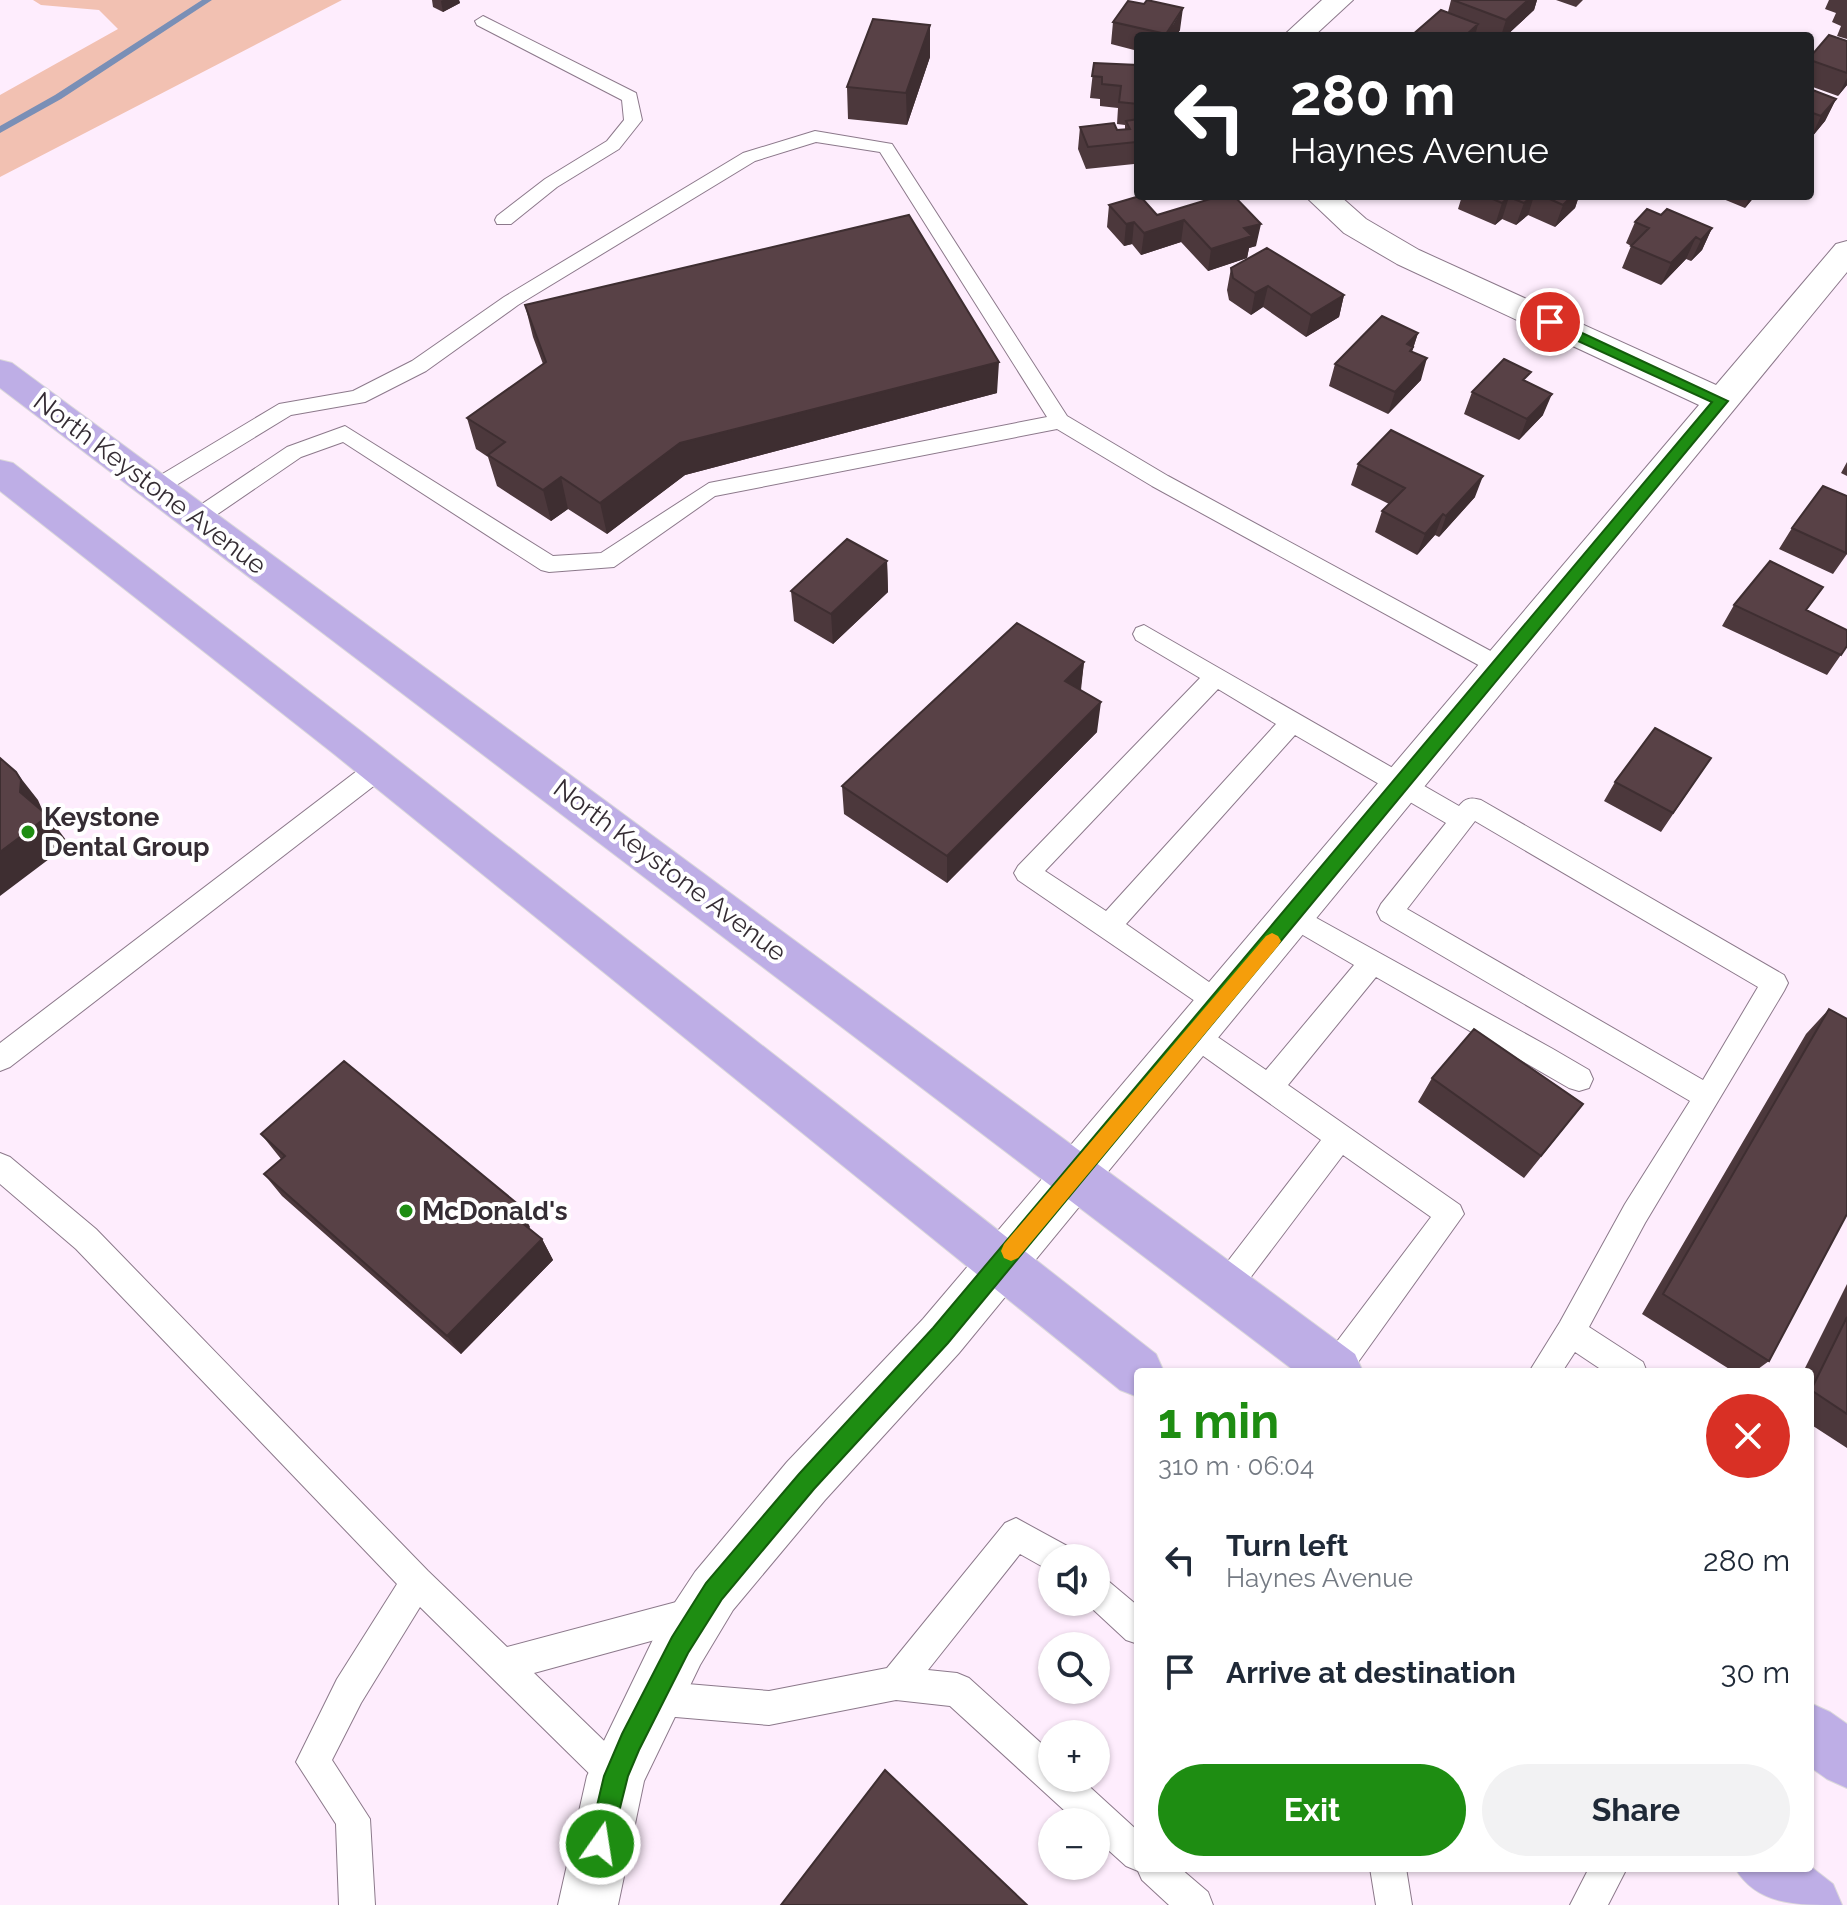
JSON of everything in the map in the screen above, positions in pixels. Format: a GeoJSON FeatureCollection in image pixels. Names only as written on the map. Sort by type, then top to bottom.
{"type":"FeatureCollection","features":[{"type":"Feature","properties":{"kind":"main road","name":"North Keystone Avenue"},"geometry":{"type":"LineString","coordinates":[[0,371],[1332,1368]]}},
{"type":"Feature","properties":{"kind":"main road"},"geometry":{"type":"LineString","coordinates":[[0,472],[379,768],[1134,1369]]}},
{"type":"Feature","properties":{"kind":"main road"},"geometry":{"type":"LineString","coordinates":[[1814,1735],[1847,1759]]}},
{"type":"Feature","properties":{"kind":"main road"},"geometry":{"type":"LineString","coordinates":[[1770,1872],[1812,1905]]}},
{"type":"Feature","properties":{"kind":"street"},"geometry":{"type":"LineString","coordinates":[[1302,32],[1339,0]]}},
{"type":"Feature","properties":{"kind":"street"},"geometry":{"type":"LineString","coordinates":[[1326,200],[1355,226],[1408,257],[1721,401]]}},
{"type":"Feature","properties":{"kind":"street"},"geometry":{"type":"LineString","coordinates":[[588,1905],[616,1776],[652,1698],[714,1591],[806,1481],[941,1336],[1847,251]]}},
{"type":"Feature","properties":{"kind":"lane"},"geometry":{"type":"LineString","coordinates":[[483,21],[630,97],[633,120],[613,145],[551,183],[504,220]]}},
{"type":"Feature","properties":{"kind":"lane"},"geometry":{"type":"LineString","coordinates":[[157,487],[286,409],[358,397],[419,366],[511,301],[749,157],[815,136],[886,148],[1060,421],[1160,481],[1501,667]]}},
{"type":"Feature","properties":{"kind":"lane"},"geometry":{"type":"LineString","coordinates":[[198,517],[294,452],[345,433],[358,397]]}},
{"type":"Feature","properties":{"kind":"lane"},"geometry":{"type":"LineString","coordinates":[[286,409],[345,433],[549,564],[606,561],[709,490],[1060,421]]}},
{"type":"Feature","properties":{"kind":"lane"},"geometry":{"type":"LineString","coordinates":[[1144,634],[1462,820]]}},
{"type":"Feature","properties":{"kind":"lane"},"geometry":{"type":"LineString","coordinates":[[1215,677],[1027,873],[1108,926],[1207,1020],[1269,1087],[1450,1214],[1338,1368]]}},
{"type":"Feature","properties":{"kind":"lane"},"geometry":{"type":"LineString","coordinates":[[1108,926],[1292,722]]}},
{"type":"Feature","properties":{"kind":"lane"},"geometry":{"type":"LineString","coordinates":[[0,1059],[379,768]]}},
{"type":"Feature","properties":{"kind":"lane"},"geometry":{"type":"LineString","coordinates":[[1547,1368],[1571,1332],[1649,1186],[1708,1097],[1775,983],[1472,807],[1390,912],[1708,1097]]}},
{"type":"Feature","properties":{"kind":"lane"},"geometry":{"type":"LineString","coordinates":[[1293,916],[1371,964],[1460,1013],[1501,1031],[1579,1079]]}},
{"type":"Feature","properties":{"kind":"lane"},"geometry":{"type":"LineString","coordinates":[[1269,1087],[1371,964]]}},
{"type":"Feature","properties":{"kind":"lane"},"geometry":{"type":"LineString","coordinates":[[1225,1288],[1340,1137]]}},
{"type":"Feature","properties":{"kind":"lane"},"geometry":{"type":"LineString","coordinates":[[0,1166],[86,1239],[417,1582],[616,1776]]}},
{"type":"Feature","properties":{"kind":"lane"},"geometry":{"type":"LineString","coordinates":[[1571,1332],[1626,1368]]}},
{"type":"Feature","properties":{"kind":"lane"},"geometry":{"type":"LineString","coordinates":[[896,1683],[1016,1534],[1038,1547]]}},
{"type":"Feature","properties":{"kind":"lane"},"geometry":{"type":"LineString","coordinates":[[357,1905],[353,1819],[313,1762],[349,1691],[417,1582]]}},
{"type":"Feature","properties":{"kind":"lane"},"geometry":{"type":"LineString","coordinates":[[1110,1603],[1134,1624]]}},
{"type":"Feature","properties":{"kind":"lane"},"geometry":{"type":"LineString","coordinates":[[501,1665],[700,1612]]}},
{"type":"Feature","properties":{"kind":"lane"},"geometry":{"type":"LineString","coordinates":[[652,1698],[769,1708],[896,1683],[957,1690],[1038,1763]]}},
{"type":"Feature","properties":{"kind":"lane"},"geometry":{"type":"LineString","coordinates":[[1070,1792],[1134,1850]]}},
{"type":"Feature","properties":{"kind":"lane"},"geometry":{"type":"LineString","coordinates":[[1158,1872],[1195,1905]]}},
{"type":"Feature","properties":{"kind":"lane"},"geometry":{"type":"LineString","coordinates":[[1389,1872],[1394,1905]]}},
{"type":"Feature","properties":{"kind":"lane"},"geometry":{"type":"LineString","coordinates":[[1588,1905],[1607,1872]]}},
{"type":"Feature","properties":{"kind":"shaded area"},"geometry":{"type":"Polygon","coordinates":[[[33,0],[342,0],[0,177],[0,95],[118,29],[99,10],[41,5],[33,0]]]}},
{"type":"Feature","properties":{"kind":"building"},"geometry":{"type":"Polygon","coordinates":[[[1147,0],[1183,8],[1167,32],[1113,22],[1128,1],[1144,4],[1147,0]]]}},
{"type":"Feature","properties":{"kind":"building"},"geometry":{"type":"Polygon","coordinates":[[[1453,0],[1528,0],[1506,20],[1453,0]]]}},
{"type":"Feature","properties":{"kind":"building"},"geometry":{"type":"Polygon","coordinates":[[[1441,10],[1478,24],[1469,32],[1416,32],[1441,10]]]}},
{"type":"Feature","properties":{"kind":"building"},"geometry":{"type":"Polygon","coordinates":[[[873,19],[930,25],[906,93],[847,87],[873,19]]]}},
{"type":"Feature","properties":{"kind":"building"},"geometry":{"type":"Polygon","coordinates":[[[1829,35],[1847,41],[1847,73],[1814,61],[1814,52],[1829,35]]]}},
{"type":"Feature","properties":{"kind":"building"},"geometry":{"type":"Polygon","coordinates":[[[1094,63],[1134,65],[1134,104],[1119,102],[1121,86],[1102,84],[1102,77],[1092,76],[1094,63]]]}},
{"type":"Feature","properties":{"kind":"building"},"geometry":{"type":"Polygon","coordinates":[[[1814,91],[1836,99],[1821,116],[1814,113],[1814,91]]]}},
{"type":"Feature","properties":{"kind":"building"},"geometry":{"type":"Polygon","coordinates":[[[1134,120],[1134,142],[1088,147],[1080,127],[1114,123],[1117,130],[1130,129],[1126,121],[1134,120]]]}},
{"type":"Feature","properties":{"kind":"building"},"geometry":{"type":"Polygon","coordinates":[[[1134,198],[1144,200],[1157,215],[1207,200],[1238,200],[1261,224],[1244,228],[1252,236],[1211,249],[1184,220],[1144,233],[1134,222],[1126,224],[1109,205],[1134,198]]]}},
{"type":"Feature","properties":{"kind":"building"},"geometry":{"type":"Polygon","coordinates":[[[1552,200],[1568,200],[1563,205],[1552,200]]]}},
{"type":"Feature","properties":{"kind":"building"},"geometry":{"type":"Polygon","coordinates":[[[1647,209],[1661,215],[1667,209],[1712,228],[1701,240],[1696,237],[1671,263],[1631,246],[1649,228],[1635,222],[1647,209]]]}},
{"type":"Feature","properties":{"kind":"building"},"geometry":{"type":"Polygon","coordinates":[[[909,215],[999,362],[680,443],[600,503],[561,477],[543,490],[488,455],[505,442],[467,418],[546,362],[525,305],[909,215]]]}},
{"type":"Feature","properties":{"kind":"building"},"geometry":{"type":"Polygon","coordinates":[[[1267,248],[1344,295],[1311,315],[1268,286],[1255,293],[1233,278],[1231,268],[1267,248]]]}},
{"type":"Feature","properties":{"kind":"building"},"geometry":{"type":"Polygon","coordinates":[[[1382,316],[1418,333],[1407,344],[1413,347],[1410,351],[1427,358],[1395,392],[1335,364],[1382,316]]]}},
{"type":"Feature","properties":{"kind":"building"},"geometry":{"type":"Polygon","coordinates":[[[1504,359],[1531,372],[1523,380],[1552,394],[1527,419],[1472,392],[1504,359]]]}},
{"type":"Feature","properties":{"kind":"building"},"geometry":{"type":"Polygon","coordinates":[[[1391,430],[1483,476],[1425,534],[1382,511],[1405,488],[1358,464],[1391,430]]]}},
{"type":"Feature","properties":{"kind":"building"},"geometry":{"type":"Polygon","coordinates":[[[1823,486],[1847,496],[1846,553],[1792,528],[1823,486]]]}},
{"type":"Feature","properties":{"kind":"building"},"geometry":{"type":"Polygon","coordinates":[[[847,539],[887,561],[831,614],[791,591],[847,539]]]}},
{"type":"Feature","properties":{"kind":"building"},"geometry":{"type":"Polygon","coordinates":[[[1770,561],[1823,587],[1806,610],[1847,630],[1847,646],[1841,655],[1734,605],[1770,561]]]}},
{"type":"Feature","properties":{"kind":"building"},"geometry":{"type":"Polygon","coordinates":[[[1017,623],[1084,662],[1065,681],[1101,702],[947,856],[842,786],[1017,623]]]}},
{"type":"Feature","properties":{"kind":"building"},"geometry":{"type":"Polygon","coordinates":[[[1655,728],[1711,758],[1673,813],[1615,782],[1655,728]]]}},
{"type":"Feature","properties":{"kind":"building"},"geometry":{"type":"Polygon","coordinates":[[[0,758],[21,780],[20,792],[48,816],[0,852],[0,758]]]}},
{"type":"Feature","properties":{"kind":"building"},"geometry":{"type":"Polygon","coordinates":[[[1829,1009],[1847,1019],[1847,1214],[1769,1361],[1663,1294],[1829,1009]]]}},
{"type":"Feature","properties":{"kind":"building"},"geometry":{"type":"Polygon","coordinates":[[[1474,1029],[1583,1104],[1541,1156],[1432,1078],[1474,1029]]]}},
{"type":"Feature","properties":{"kind":"building","name":"McDonald's"},"geometry":{"type":"Polygon","coordinates":[[[344,1061],[519,1205],[511,1214],[542,1239],[447,1336],[264,1174],[285,1156],[261,1134],[344,1061]]]}},
{"type":"Feature","properties":{"kind":"building"},"geometry":{"type":"Polygon","coordinates":[[[1847,1317],[1847,1414],[1814,1392],[1814,1384],[1847,1317]]]}},
{"type":"Feature","properties":{"kind":"building"},"geometry":{"type":"Polygon","coordinates":[[[885,1770],[1027,1905],[781,1905],[885,1770]]]}},
{"type":"Feature","properties":{"kind":"waterway"},"geometry":{"type":"LineString","coordinates":[[0,130],[58,97],[208,0]]}},
{"type":"Feature","properties":{"kind":"slow traffic"},"geometry":{"type":"LineString","coordinates":[[1011,1251],[1272,941]]}},
{"type":"Feature","properties":{"kind":"place","name":"Keystone Dental Group"},"geometry":{"type":"Point","coordinates":[28,832]}},
{"type":"Feature","properties":{"kind":"place","name":"McDonald's"},"geometry":{"type":"Point","coordinates":[406,1211]}},
{"type":"Feature","properties":{"kind":"route"},"geometry":{"type":"LineString","coordinates":[[600,1844],[616,1776],[630,1742],[680,1645],[714,1591],[806,1481],[941,1336],[1721,401],[1550,322]]}}]}
